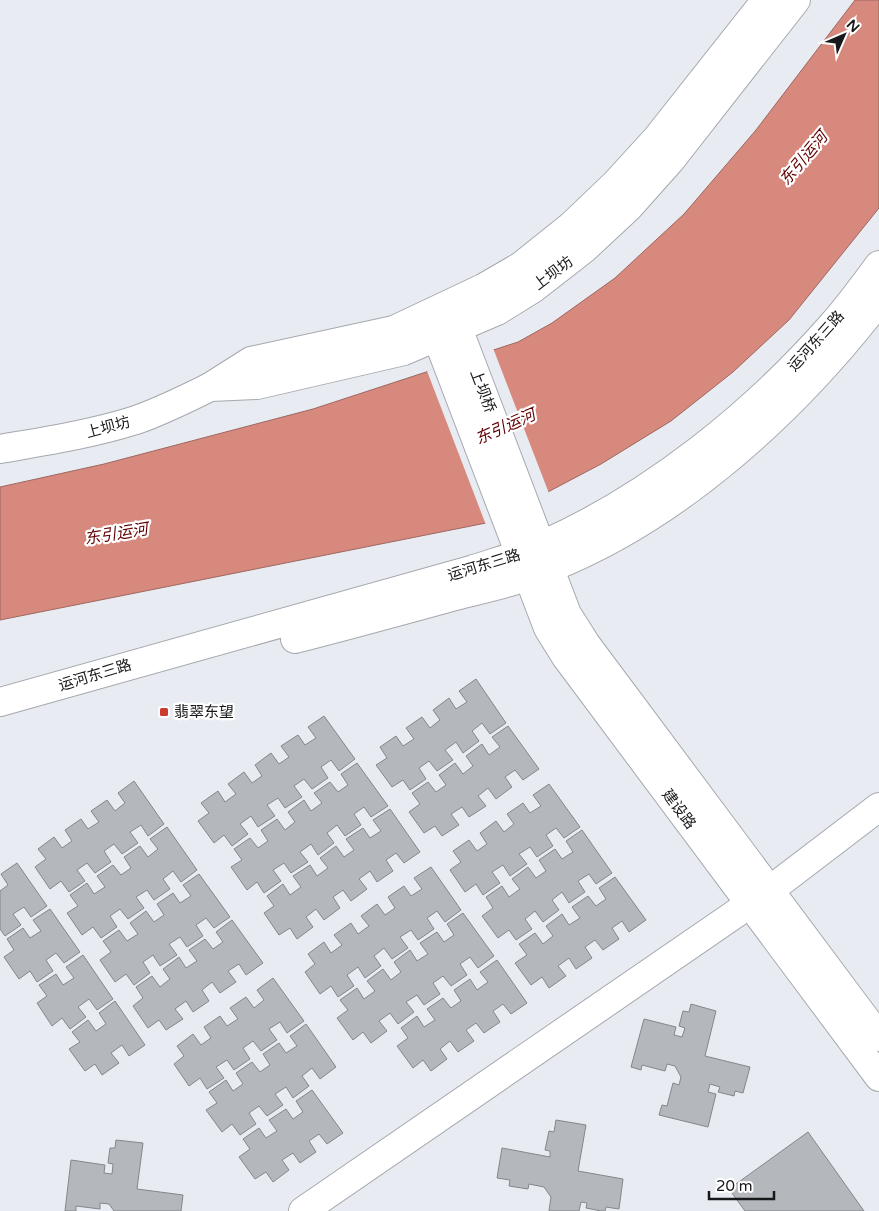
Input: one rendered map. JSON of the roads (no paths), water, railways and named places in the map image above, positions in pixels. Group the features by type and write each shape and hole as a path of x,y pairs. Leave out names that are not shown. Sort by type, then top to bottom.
{"street":[{"name":"上坝坊","path":"447,331 483,288 521,266 571,226 616,184 657,138 766,0"},
{"name":"上坝坊","path":"0,449 71,437 135,420 177,404 210,387 257,385 404,351 497,311 534,288 584,249 629,206 670,161 796,0"},
{"name":"运河东三路","path":"0,721 536,561 585,525 660,479 707,443 793,367 833,324 879,265"},
{"name":"运河东三路","path":"0,702 536,561 595,548 669,502 717,466 803,390 843,348 879,301"},
{"name":"上坝桥","path":"447,331 520,521"},
{"name":"建设路","path":"520,521 536,561 548,628 566,657 760,897 879,1036"},
{"path":"304,1211 760,897 879,807"},
{"name":"建设路","path":"760,897 879,1077"}],"water":[{"name":"东引运河","path":"855,0 879,0 879,208 789,320 733,372 671,421 601,464 491,522 0,620 0,487 104,464 313,409 518,342 552,323 615,278 684,214 756,130"}],"place":[{"name":"翡翠东望","path":"164,712"}]}
